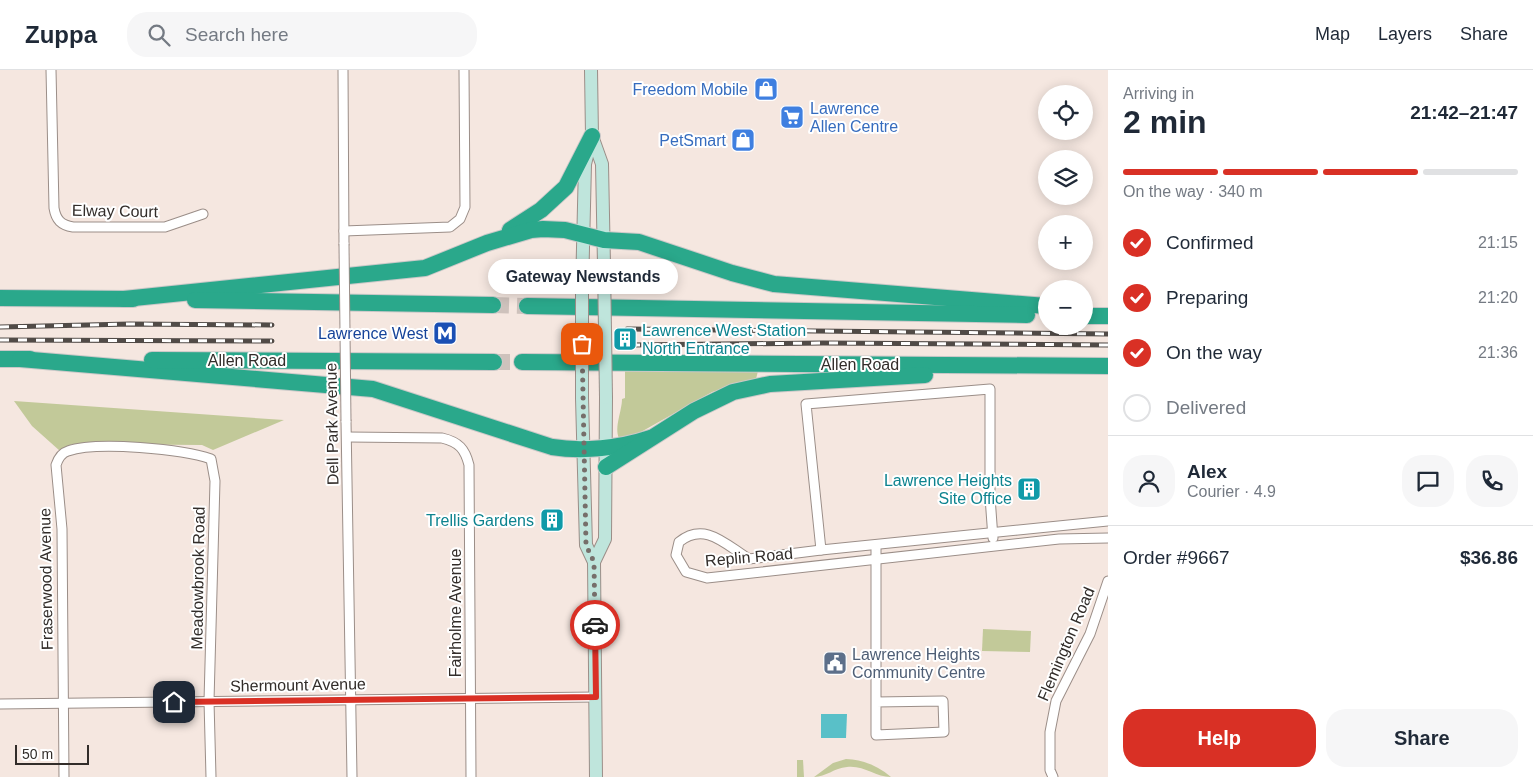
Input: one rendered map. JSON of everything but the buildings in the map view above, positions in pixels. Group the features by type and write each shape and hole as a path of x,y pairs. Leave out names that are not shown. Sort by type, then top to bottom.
{"highway":[{"path":"487,243 529,219 560,194 571,178 592,136"},
{"path":"124,299 426,268 487,243 531,230 555,229 604,240 639,242 732,273 774,284 1038,305"},
{"path":"0,298 493,305"},
{"path":"527,306 1038,316"},
{"path":"1093,316 1108,316"},
{"name":"Allen Road","path":"0,359 494,362"},
{"path":"20,359 373,389 552,446 583,448 633,444 650,438"},
{"name":"Allen Road","path":"522,362 1108,366"},
{"path":"606,467 694,411 733,392 770,384 1075,366"}],"main road":[{"path":"591,70 592,136 585,164 582,235 582,398 586,545 594,562 596,777"},
{"path":"592,136 602,164 606,398 605,539 594,562"}],"street":[{"name":"Elway Court","path":"51,70 54,208 55,216 60,223 73,227 164,227 203,214"},
{"name":"Dell Park Avenue","path":"343,70 352,777"},
{"path":"344,231 450,227 460,219 465,207 464,70"},
{"path":"821,550 806,404 990,389 990,497 994,546"},
{"name":"Fairholme Avenue","path":"348,438 442,438 453,441 466,454 469,465 471,777"},
{"name":"Meadowbrook Road","path":"133,447 182,452 211,459 215,481 209,701 211,777"},
{"name":"Fraserwood Avenue","path":"64,777 62,530 56,465 59,457 67,451 133,447"},
{"name":"Replin Road","path":"1108,520 749,559 711,534 696,532 679,542 676,555 686,572 707,578 1059,539 1108,538"},
{"path":"876,545 876,560 876,702 876,735 944,732 943,701 876,702"},
{"name":"Flemington Road","path":"1053,777 1050,770 1050,732 1056,701 1090,634 1108,581"},
{"name":"Shermount Avenue","path":"0,704 596,697"}],"green space":[{"path":"625,371 758,371 756,379 712,392 632,437 619,438 618,424 622,399 625,398"},
{"path":"14,401 284,420 213,450 202,445 72,444 60,451 32,426"},
{"path":"983,629 1031,631 1030,652 982,651"},
{"path":"846,759 870,764 891,777 853,767 838,769 822,776 814,777 833,763"},
{"path":"797,760 803,760 804,777 797,777"}],"water":[{"path":"821,714 847,714 846,738 821,738"}],"tunnel":[{"path":"493,305 527,306"},
{"path":"494,362 522,362"}],"railway":[{"path":"0,327 130,324 272,325"},
{"path":"627,329 1108,334"},
{"path":"0,340 272,341"},
{"path":"631,345 823,343 1108,345"}],"way so far":[{"path":"582,344 586,545 594,562 595,625"}],"place":[{"name":"Freedom Mobile","path":"766,89"},
{"name":"Lawrence Allen Centre","path":"792,117"},
{"name":"PetSmart","path":"743,140"},
{"name":"Lawrence West","path":"445,333"},
{"name":"Lawrence West Station North Entrance","path":"625,339"},
{"name":"Gateway Newstands","path":"582,344"},
{"name":"Lawrence Heights Site Office","path":"1029,489"},
{"name":"Trellis Gardens","path":"552,520"},
{"name":"Lawrence Heights Community Centre","path":"835,663"}],"route":[{"path":"174,702 596,697 595,625"}]}
